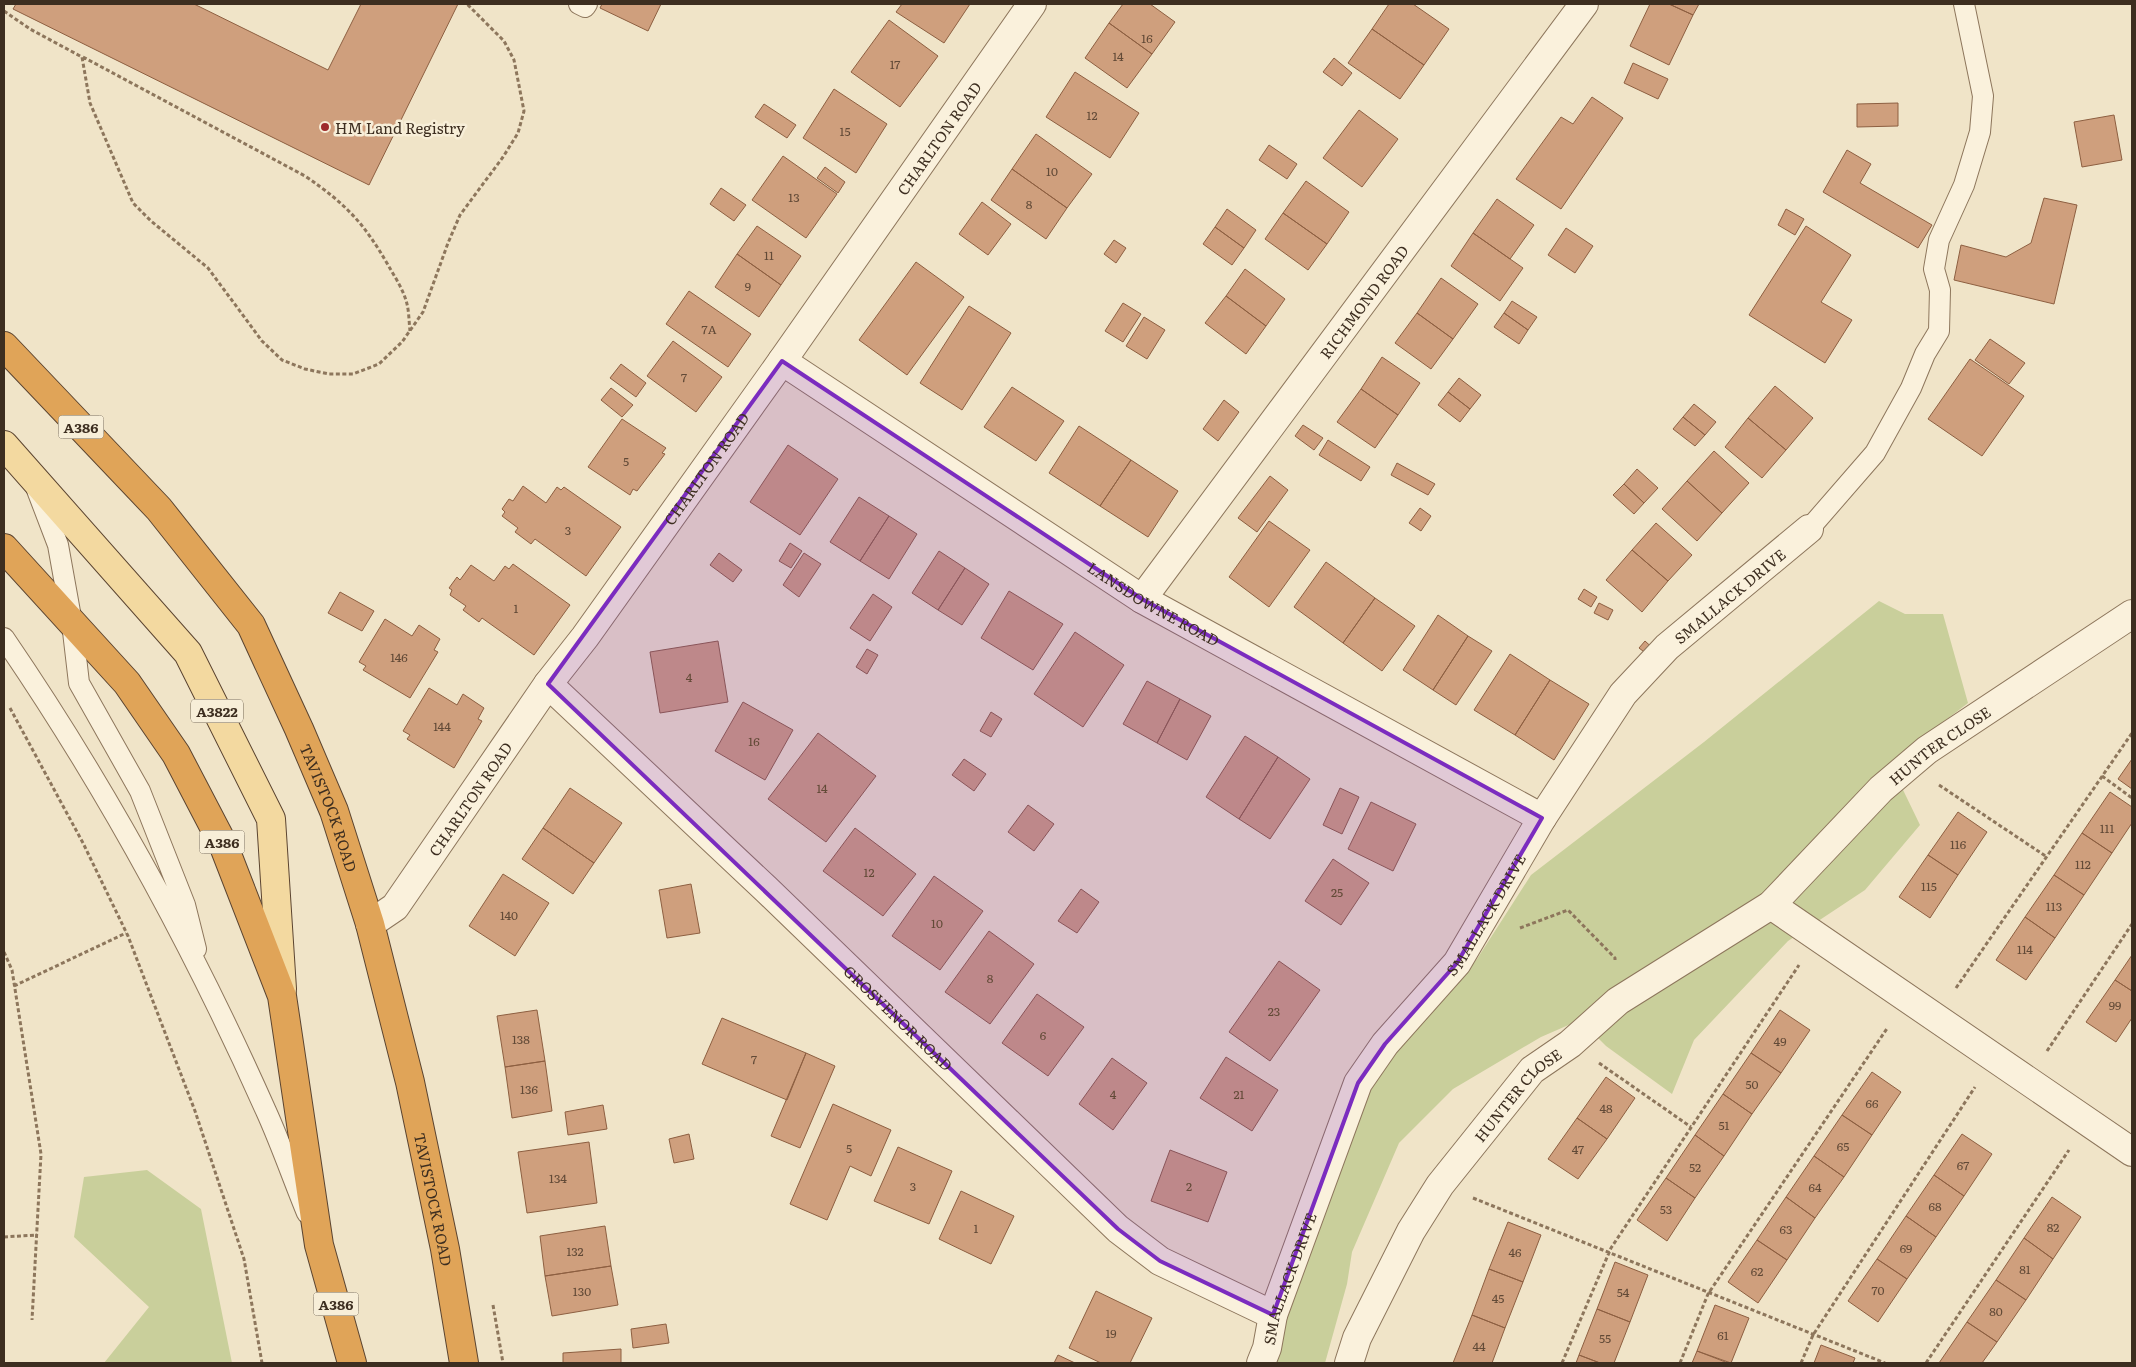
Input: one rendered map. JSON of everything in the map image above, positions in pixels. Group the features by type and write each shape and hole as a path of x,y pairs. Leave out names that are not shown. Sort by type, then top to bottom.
{"highway":[{"name":"TAVISTOCK ROAD","path":"4,346 159,509 250,624 300,729 334,810 370,924 412,1091 445,1249 464,1363"},
{"name":"A386","path":"4,548 126,683 176,754 223,844 282,996 319,1245 352,1363"}],"main road":[{"name":"A3822","path":"4,445 188,653 271,819 282,996"}],"street":[{"name":"CHARLTON ROAD","path":"370,924 395,906 548,684 585,638 1032,4"},
{"name":"RICHMOND ROAD","path":"1142,599 1584,4"},
{"name":"LANSDOWNE ROAD","path":"782,361 1142,599 1542,818"},
{"name":"SMALLACK DRIVE","path":"1260,1363 1267,1348 1273,1314 1358,1083 1385,1044 1457,963 1542,818 1623,694 1667,647 1809,529"},
{"name":"HUNTER CLOSE","path":"1349,1363 1357,1338 1407,1240 1440,1185 1532,1070 1570,1044 1618,1001 1771,905 1881,790 1927,750 2132,614"},
{"name":"GROSVENOR ROAD","path":"548,684 766,889 1118,1229 1160,1261 1273,1314"},
{"path":"1771,905 2132,1152"}],"lane":[{"path":"579,4 585,7 587,4"},
{"path":"1809,529 1875,453 1911,388 1925,354 1939,331 1940,290 1934,269 1939,240 1964,185 1980,132 1983,96 1964,4"},
{"path":"34,479 58,545 72,623 79,682 140,791 185,905 204,980"},
{"path":"4,638 120,822 204,980 267,1112 319,1245"}],"path":[{"path":"82,57 90,103 133,203 151,221 208,268 262,341 282,360 305,369 329,374 353,374 379,364 402,342 410,331 423,312 460,215 518,133 524,111 514,60 504,41 467,4"},
{"path":"4,11 30,29 244,142 305,176 330,193 355,216 376,244 407,303 410,331"},
{"path":"9,707 83,843 126,933 195,1111 244,1259 262,1363"},
{"path":"1936,1018 2132,733"},
{"path":"1909,765 2047,857"},
{"path":"2102,776 2132,798"},
{"path":"1568,910 1615,958 1618,1001"},
{"path":"2028,1080 2132,924"},
{"path":"14,986 126,933"},
{"path":"1562,1363 1609,1253 1818,936"},
{"path":"4,952 12,970 41,1154 32,1320"},
{"path":"1680,1363 1708,1294 1908,998"},
{"path":"1570,1044 1691,1127"},
{"path":"1801,1363 1813,1335 1995,1058"},
{"path":"1926,1363 2088,1121"},
{"path":"1440,1185 1708,1294 1885,1363"},
{"path":"4,1237 37,1235"}],"highlighted area":[{"path":"782,361 1142,599 1542,818 1457,963 1385,1044 1358,1083 1273,1315 1160,1261 1118,1229 548,684"}],"green space":[{"path":"1879,601 1905,614 1943,614 1968,703 1890,763 1920,825 1865,890 1788,941 1694,1040 1672,1094 1606,1046 1580,1020 1541,1037 1453,1089 1399,1143 1352,1252 1347,1284 1325,1363 1269,1363 1352,1118 1403,1042 1477,959 1531,875 1704,742"},
{"path":"147,1170 201,1209 232,1363 104,1363 149,1307 74,1237 84,1177"}],"building":[{"name":"HM Land Registry","path":"16,4 194,4 328,70 361,4 458,4 369,185 13,9"},
{"path":"602,4 661,4 648,31 600,8"},
{"path":"902,4 970,4 944,43 896,12"},
{"path":"1123,4 1150,4 1175,22 1152,54 1109,23"},
{"path":"1389,4 1413,4 1449,29 1424,65 1372,29"},
{"path":"1650,4 1669,4 1693,15 1669,65 1630,46"},
{"path":"1669,4 1699,4 1693,15"},
{"path":"889,20 938,56 900,107 851,72"},
{"path":"1109,23 1152,54 1127,88 1085,58"},
{"path":"1372,29 1424,65 1400,99 1348,63"},
{"path":"1334,58 1352,73 1342,86 1323,72"},
{"path":"1633,63 1668,79 1658,99 1624,83"},
{"path":"1075,72 1139,113 1110,158 1046,117"},
{"path":"834,89 887,124 856,173 803,138"},
{"path":"1592,97 1623,118 1561,209 1516,179 1561,117 1573,124"},
{"path":"1898,103 1898,126 1857,127 1857,104"},
{"path":"764,104 796,125 787,138 755,117"},
{"path":"1359,110 1398,139 1362,187 1323,158"},
{"path":"2114,115 2122,160 2082,167 2074,122"},
{"path":"1036,134 1092,174 1067,208 1012,169"},
{"path":"1269,145 1297,164 1287,179 1259,160"},
{"path":"1847,150 1871,164 1860,183 1932,225 1918,248 1823,192"},
{"path":"783,156 837,194 806,238 752,200"},
{"path":"825,167 845,182 838,193 817,178"},
{"path":"1012,169 1067,208 1046,239 991,200"},
{"path":"1306,181 1349,212 1327,244 1283,213"},
{"path":"721,188 746,205 734,221 710,204"},
{"path":"2044,198 2077,205 2054,304 1954,280 1961,245 2006,257 2031,243"},
{"path":"1497,199 1534,225 1510,259 1473,233"},
{"path":"982,202 1011,224 988,255 959,234"},
{"path":"1227,209 1256,230 1244,248 1215,227"},
{"path":"1786,209 1804,219 1795,235 1778,225"},
{"path":"1283,213 1327,244 1308,270 1265,239"},
{"path":"757,226 801,256 781,285 737,254"},
{"path":"1806,226 1851,255 1821,302 1852,320 1825,363 1749,315"},
{"path":"1215,227 1244,248 1232,265 1203,244"},
{"path":"1566,228 1593,246 1575,273 1548,255"},
{"path":"1473,233 1523,268 1500,301 1451,266"},
{"path":"1114,240 1126,248 1116,263 1104,254"},
{"path":"737,254 781,285 759,317 715,287"},
{"path":"916,262 964,297 907,375 859,340"},
{"path":"1245,269 1285,299 1266,326 1226,296"},
{"path":"1441,278 1478,304 1453,339 1417,313"},
{"path":"689,291 751,334 728,367 666,324"},
{"path":"1226,296 1266,326 1246,354 1205,323"},
{"path":"1512,301 1537,317 1528,330 1504,313"},
{"path":"1123,303 1141,314 1123,342 1105,331"},
{"path":"969,306 1011,333 962,410 920,383"},
{"path":"1417,313 1453,339 1431,369 1395,343"},
{"path":"1504,313 1528,330 1519,344 1494,327"},
{"path":"1144,317 1165,330 1147,359 1126,346"},
{"path":"1990,339 2025,363 2009,384 1975,360"},
{"path":"673,341 722,377 696,412 647,376"},
{"path":"1382,357 1420,383 1398,415 1361,389"},
{"path":"1970,359 2024,396 1982,456 1928,419"},
{"path":"621,364 646,383 636,397 610,378"},
{"path":"1459,378 1481,395 1470,409 1448,392"},
{"path":"1775,386 1813,418 1786,450 1748,418"},
{"path":"1012,387 1064,421 1036,461 984,427"},
{"path":"611,388 633,405 622,417 601,400"},
{"path":"1361,389 1398,415 1375,448 1337,422"},
{"path":"1448,392 1470,409 1460,422 1438,405"},
{"path":"1224,400 1239,412 1218,441 1203,429"},
{"path":"1694,404 1716,422 1705,435 1683,417"},
{"path":"1683,417 1705,435 1695,446 1673,429"},
{"path":"1748,418 1786,450 1762,478 1725,447"},
{"path":"622,419 666,448 662,453 665,454 637,491 633,489 630,495 588,467"},
{"path":"1303,425 1323,438 1314,450 1295,436"},
{"path":"1079,426 1131,460 1100,506 1049,473"},
{"path":"1328,440 1370,467 1361,481 1319,455"},
{"path":"788,445 838,479 800,535 750,502"},
{"path":"1714,451 1749,483 1722,513 1687,481"},
{"path":"1131,460 1178,491 1148,537 1100,506"},
{"path":"1397,463 1435,484 1428,495 1391,475"},
{"path":"1637,469 1658,488 1644,503 1624,484"},
{"path":"1270,476 1288,490 1257,532 1238,518"},
{"path":"1687,481 1722,513 1697,541 1662,509"},
{"path":"1624,484 1644,503 1634,514 1613,495"},
{"path":"523,486 546,503 557,487 561,490 564,487 621,527 586,576 535,539 531,544 515,532 518,528 502,516 505,512 502,509 509,499 513,501"},
{"path":"859,497 889,516 860,561 830,542"},
{"path":"1420,508 1431,516 1421,531 1409,523"},
{"path":"889,516 917,534 889,579 860,561"},
{"path":"1269,521 1310,550 1269,607 1229,577"},
{"path":"1656,523 1692,555 1668,581 1632,550"},
{"path":"790,543 802,551 791,568 779,561"},
{"path":"1632,550 1668,581 1642,612 1606,580"},
{"path":"939,551 965,568 938,610 912,593"},
{"path":"719,553 742,570 733,582 710,565"},
{"path":"804,553 821,564 799,597 783,585"},
{"path":"1326,562 1375,598 1343,643 1294,607"},
{"path":"513,564 570,605 534,655 482,618 479,622 463,610 466,606 450,595 452,590 449,588 457,577 460,580 471,565 494,581 505,566 509,569"},
{"path":"965,568 989,584 962,625 938,610"},
{"path":"1584,589 1597,597 1591,607 1578,599"},
{"path":"1009,591 1063,624 1033,670 981,638"},
{"path":"340,592 374,611 362,631 328,613"},
{"path":"873,594 892,607 870,641 850,628"},
{"path":"1375,598 1415,626 1382,671 1343,643"},
{"path":"1599,603 1613,610 1608,620 1594,613"},
{"path":"1438,615 1468,636 1433,690 1403,670"},
{"path":"385,619 412,636 419,625 440,639 434,650 438,652 410,698 363,670 366,666 359,662"},
{"path":"1075,632 1124,665 1083,727 1034,694"},
{"path":"1468,636 1492,651 1456,705 1433,690"},
{"path":"718,641 728,702 660,713 650,652"},
{"path":"1645,641 1657,652 1652,658 1639,648"},
{"path":"867,649 878,655 867,674 856,667"},
{"path":"1510,654 1550,680 1515,735 1474,710"},
{"path":"1550,680 1589,704 1554,760 1515,735"},
{"path":"1147,681 1180,699 1157,743 1123,724"},
{"path":"429,688 457,705 463,694 484,708 478,719 482,721 454,768 407,739 410,735 403,731"},
{"path":"1180,699 1211,716 1187,760 1157,743"},
{"path":"743,702 793,730 765,780 715,751"},
{"path":"991,712 1002,719 991,737 980,731"},
{"path":"818,733 876,776 826,842 768,799"},
{"path":"1245,736 1278,757 1239,819 1206,797"},
{"path":"1278,757 1310,779 1270,839 1239,819"},
{"path":"964,759 986,774 974,791 952,775"},
{"path":"2132,759 2132,789 2118,779"},
{"path":"570,788 622,823 594,863 543,828"},
{"path":"1340,788 1359,797 1342,834 1323,825"},
{"path":"2110,792 2132,807 2132,823 2112,853 2082,833"},
{"path":"1371,802 1416,824 1393,871 1348,849"},
{"path":"1028,805 1054,824 1034,851 1008,832"},
{"path":"1958,812 1987,832 1958,875 1928,855"},
{"path":"543,828 594,863 573,894 522,859"},
{"path":"855,828 916,874 883,916 823,871"},
{"path":"2082,833 2112,853 2084,895 2054,875"},
{"path":"1928,855 1958,875 1930,918 1899,897"},
{"path":"1333,859 1369,883 1341,925 1305,901"},
{"path":"503,874 549,903 515,956 469,926"},
{"path":"2054,875 2084,895 2055,938 2025,917"},
{"path":"934,876 983,911 940,970 892,936"},
{"path":"691,884 700,933 667,938 659,890"},
{"path":"1081,889 1099,902 1077,933 1058,921"},
{"path":"2025,917 2055,938 2026,980 1996,960"},
{"path":"989,931 1034,964 990,1024 945,992"},
{"path":"2132,955 2132,991 2115,980"},
{"path":"1279,961 1320,990 1270,1061 1229,1032"},
{"path":"2115,980 2132,991 2132,1018 2116,1042 2086,1022"},
{"path":"1037,994 1084,1027 1048,1076 1002,1043"},
{"path":"537,1010 545,1061 505,1067 497,1016"},
{"path":"1780,1010 1810,1030 1781,1073 1751,1053"},
{"path":"722,1018 806,1053 787,1100 702,1064"},
{"path":"806,1053 835,1066 800,1148 771,1136"},
{"path":"1751,1053 1781,1073 1752,1114 1723,1094"},
{"path":"1226,1057 1278,1090 1252,1131 1200,1098"},
{"path":"1112,1058 1147,1083 1113,1130 1079,1104"},
{"path":"545,1061 552,1111 512,1118 505,1067"},
{"path":"1872,1072 1901,1092 1872,1135 1842,1115"},
{"path":"1606,1077 1635,1098 1607,1139 1577,1118"},
{"path":"1723,1094 1752,1114 1724,1156 1695,1135"},
{"path":"833,1104 891,1130 871,1176 850,1166 827,1220 790,1204"},
{"path":"603,1105 607,1129 568,1135 565,1112"},
{"path":"1842,1115 1872,1135 1844,1177 1814,1156"},
{"path":"1577,1118 1607,1139 1578,1179 1548,1159"},
{"path":"689,1134 694,1159 674,1163 669,1139"},
{"path":"1962,1134 1992,1154 1964,1196 1934,1175"},
{"path":"1695,1135 1724,1156 1695,1198 1666,1178"},
{"path":"589,1142 597,1203 527,1213 518,1152"},
{"path":"898,1147 952,1171 929,1224 874,1201"},
{"path":"1170,1150 1227,1172 1208,1222 1151,1201"},
{"path":"1814,1156 1844,1177 1815,1218 1786,1197"},
{"path":"1934,1175 1964,1196 1936,1237 1906,1216"},
{"path":"1666,1178 1695,1198 1667,1241 1637,1220"},
{"path":"961,1191 1014,1216 991,1264 939,1239"},
{"path":"1786,1197 1815,1218 1787,1260 1757,1240"},
{"path":"2052,1197 2081,1217 2053,1259 2024,1238"},
{"path":"1906,1216 1936,1237 1907,1279 1877,1259"},
{"path":"1508,1222 1541,1235 1523,1282 1489,1269"},
{"path":"605,1226 611,1266 545,1276 540,1236"},
{"path":"2024,1238 2053,1259 2026,1300 1996,1280"},
{"path":"1757,1240 1787,1260 1758,1303 1728,1282"},
{"path":"1877,1259 1907,1279 1878,1322 1848,1301"},
{"path":"1615,1262 1648,1275 1630,1322 1597,1309"},
{"path":"611,1266 618,1305 552,1316 545,1276"},
{"path":"1489,1269 1523,1282 1505,1328 1472,1315"},
{"path":"1996,1280 2026,1300 1997,1342 1967,1322"},
{"path":"1096,1291 1152,1318 1130,1363 1101,1363 1069,1348"},
{"path":"1715,1305 1749,1318 1731,1363 1697,1351"},
{"path":"1597,1309 1630,1322 1614,1363 1600,1363 1579,1355"},
{"path":"1472,1315 1505,1328 1492,1363 1453,1363"},
{"path":"1967,1322 1997,1342 1982,1363 1939,1363"},
{"path":"666,1324 669,1343 633,1348 631,1329"},
{"path":"1821,1345 1855,1358 1853,1363 1814,1363"},
{"path":"621,1349 621,1363 563,1363 563,1353"},
{"path":"1697,1351 1728,1363 1692,1363"},
{"path":"1058,1355 1075,1363 1054,1363"},
{"path":"1579,1355 1600,1363 1576,1363"}],"place":[{"name":"HM Land Registry","path":"325,127"}]}
